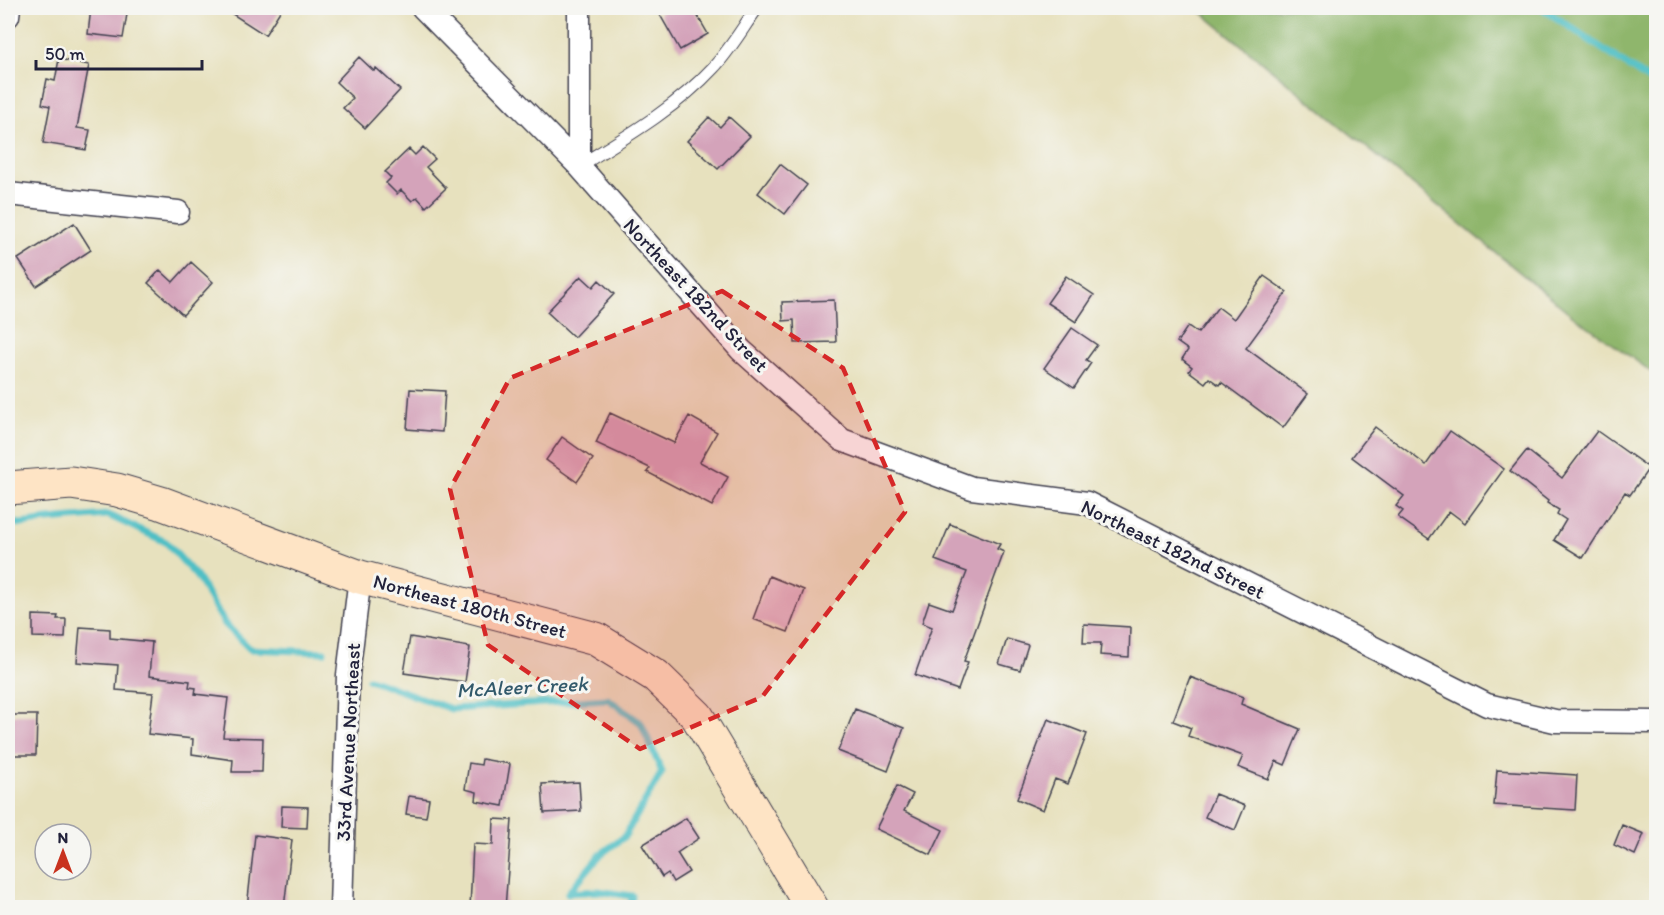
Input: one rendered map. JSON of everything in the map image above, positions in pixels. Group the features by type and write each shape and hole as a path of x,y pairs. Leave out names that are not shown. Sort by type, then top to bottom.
{"street":[{"path":"8,15 9,8"},
{"name":"Northeast 182nd Street","path":"423,8 579,166 741,350 842,440 972,488 1087,502 1487,705 1555,721 1656,722"},
{"path":"579,8 579,166"},
{"path":"8,194 178,212"},
{"name":"Northeast 180th Street","path":"8,488 71,483 117,490 161,503 360,577 596,639 656,676 698,716 812,908"},
{"name":"33rd Avenue Northeast","path":"341,908 349,665 360,577"}],"lane":[{"path":"579,166 625,138 671,105 714,67 757,8"}],"highlighted area":[{"path":"722,291 843,368 905,512 762,697 640,749 488,645 450,489 510,378"}],"green space":[{"path":"1196,8 1656,8 1656,375 1572,315"}],"building":[{"path":"91,8 128,8 123,38 88,34"},
{"path":"223,8 282,8 265,35"},
{"path":"668,8 693,8 708,34 680,50 659,13"},
{"path":"359,57 374,71 376,68 400,90 365,128 343,108 353,98 336,82"},
{"path":"59,59 89,65 77,128 90,130 86,150 43,143 50,106 42,104 47,79 55,81"},
{"path":"709,117 720,127 729,117 750,136 718,169 687,141"},
{"path":"423,147 435,159 426,167 446,188 426,207 417,197 412,201 401,190 397,194 386,183 391,178 385,172 409,149 415,155"},
{"path":"780,164 807,185 785,214 758,193"},
{"path":"74,223 91,250 36,286 18,259"},
{"path":"191,262 213,282 183,315 148,283 160,270 173,282"},
{"path":"581,276 593,287 599,280 614,294 574,337 547,312"},
{"path":"1066,276 1094,295 1076,322 1047,303"},
{"path":"1264,276 1287,292 1246,348 1308,394 1283,428 1221,382 1219,385 1209,378 1205,383 1189,371 1192,367 1182,359 1188,350 1177,342 1188,326 1198,333 1218,307 1234,319"},
{"path":"834,300 836,342 795,343 794,320 783,321 782,302"},
{"path":"1072,328 1097,345 1086,360 1091,363 1074,388 1044,368"},
{"path":"410,389 445,391 442,432 407,429"},
{"path":"610,413 674,443 689,416 717,432 700,462 728,477 712,506 647,472 650,468 596,443"},
{"path":"1375,427 1426,465 1450,431 1504,469 1465,523 1449,511 1429,539 1398,517 1403,511 1396,506 1404,496 1352,457"},
{"path":"1597,431 1649,468 1630,495 1625,492 1583,558 1554,540 1566,520 1557,514 1559,510 1547,503 1548,501 1510,471 1527,450 1562,478"},
{"path":"562,437 593,459 577,482 546,460"},
{"path":"950,524 1000,544 997,549 1004,552 964,661 968,662 958,690 915,675 932,627 922,623 929,602 952,610 967,572 935,560"},
{"path":"769,576 804,590 788,632 753,619"},
{"path":"33,615 58,616 57,619 66,619 65,638 33,637"},
{"path":"1084,624 1130,627 1129,657 1100,655 1101,643 1083,643"},
{"path":"80,627 110,629 110,638 152,642 149,676 190,681 189,687 196,688 195,694 228,698 223,737 263,738 262,772 232,772 233,760 192,754 193,739 148,734 153,693 116,690 118,665 77,662"},
{"path":"410,637 470,647 465,682 404,673"},
{"path":"1007,639 1028,645 1020,670 999,664"},
{"path":"1190,677 1243,697 1241,704 1300,729 1285,765 1276,761 1268,779 1238,767 1243,756 1188,736 1191,728 1173,721"},
{"path":"855,709 904,728 888,771 838,751"},
{"path":"8,715 37,715 36,755 8,755"},
{"path":"1048,719 1087,734 1068,784 1055,779 1043,810 1017,799"},
{"path":"482,759 510,764 503,806 476,801 477,792 465,789 469,763 481,765"},
{"path":"1497,770 1577,775 1575,810 1494,805"},
{"path":"579,782 581,811 544,813 542,784"},
{"path":"897,786 913,794 904,811 943,830 931,855 876,829"},
{"path":"1215,794 1245,806 1235,830 1205,817"},
{"path":"409,796 429,799 426,817 406,814"},
{"path":"282,806 308,807 307,828 281,827"},
{"path":"686,818 699,838 677,853 689,872 673,882 668,873 662,877 642,845"},
{"path":"494,819 512,820 505,908 470,908 473,844 493,845"},
{"path":"1622,825 1644,834 1635,855 1614,845"},
{"path":"255,835 292,840 284,908 247,908"}],"waterway":[{"path":"1542,8 1656,85"},
{"name":"McAleer Creek","path":"8,522 21,524 108,515 166,542 197,577 225,624 250,649 324,652"},
{"name":"McAleer Creek","path":"369,679 451,709 608,699 641,723 662,772 624,837 601,854 568,893 598,891 632,896 631,908"}]}
